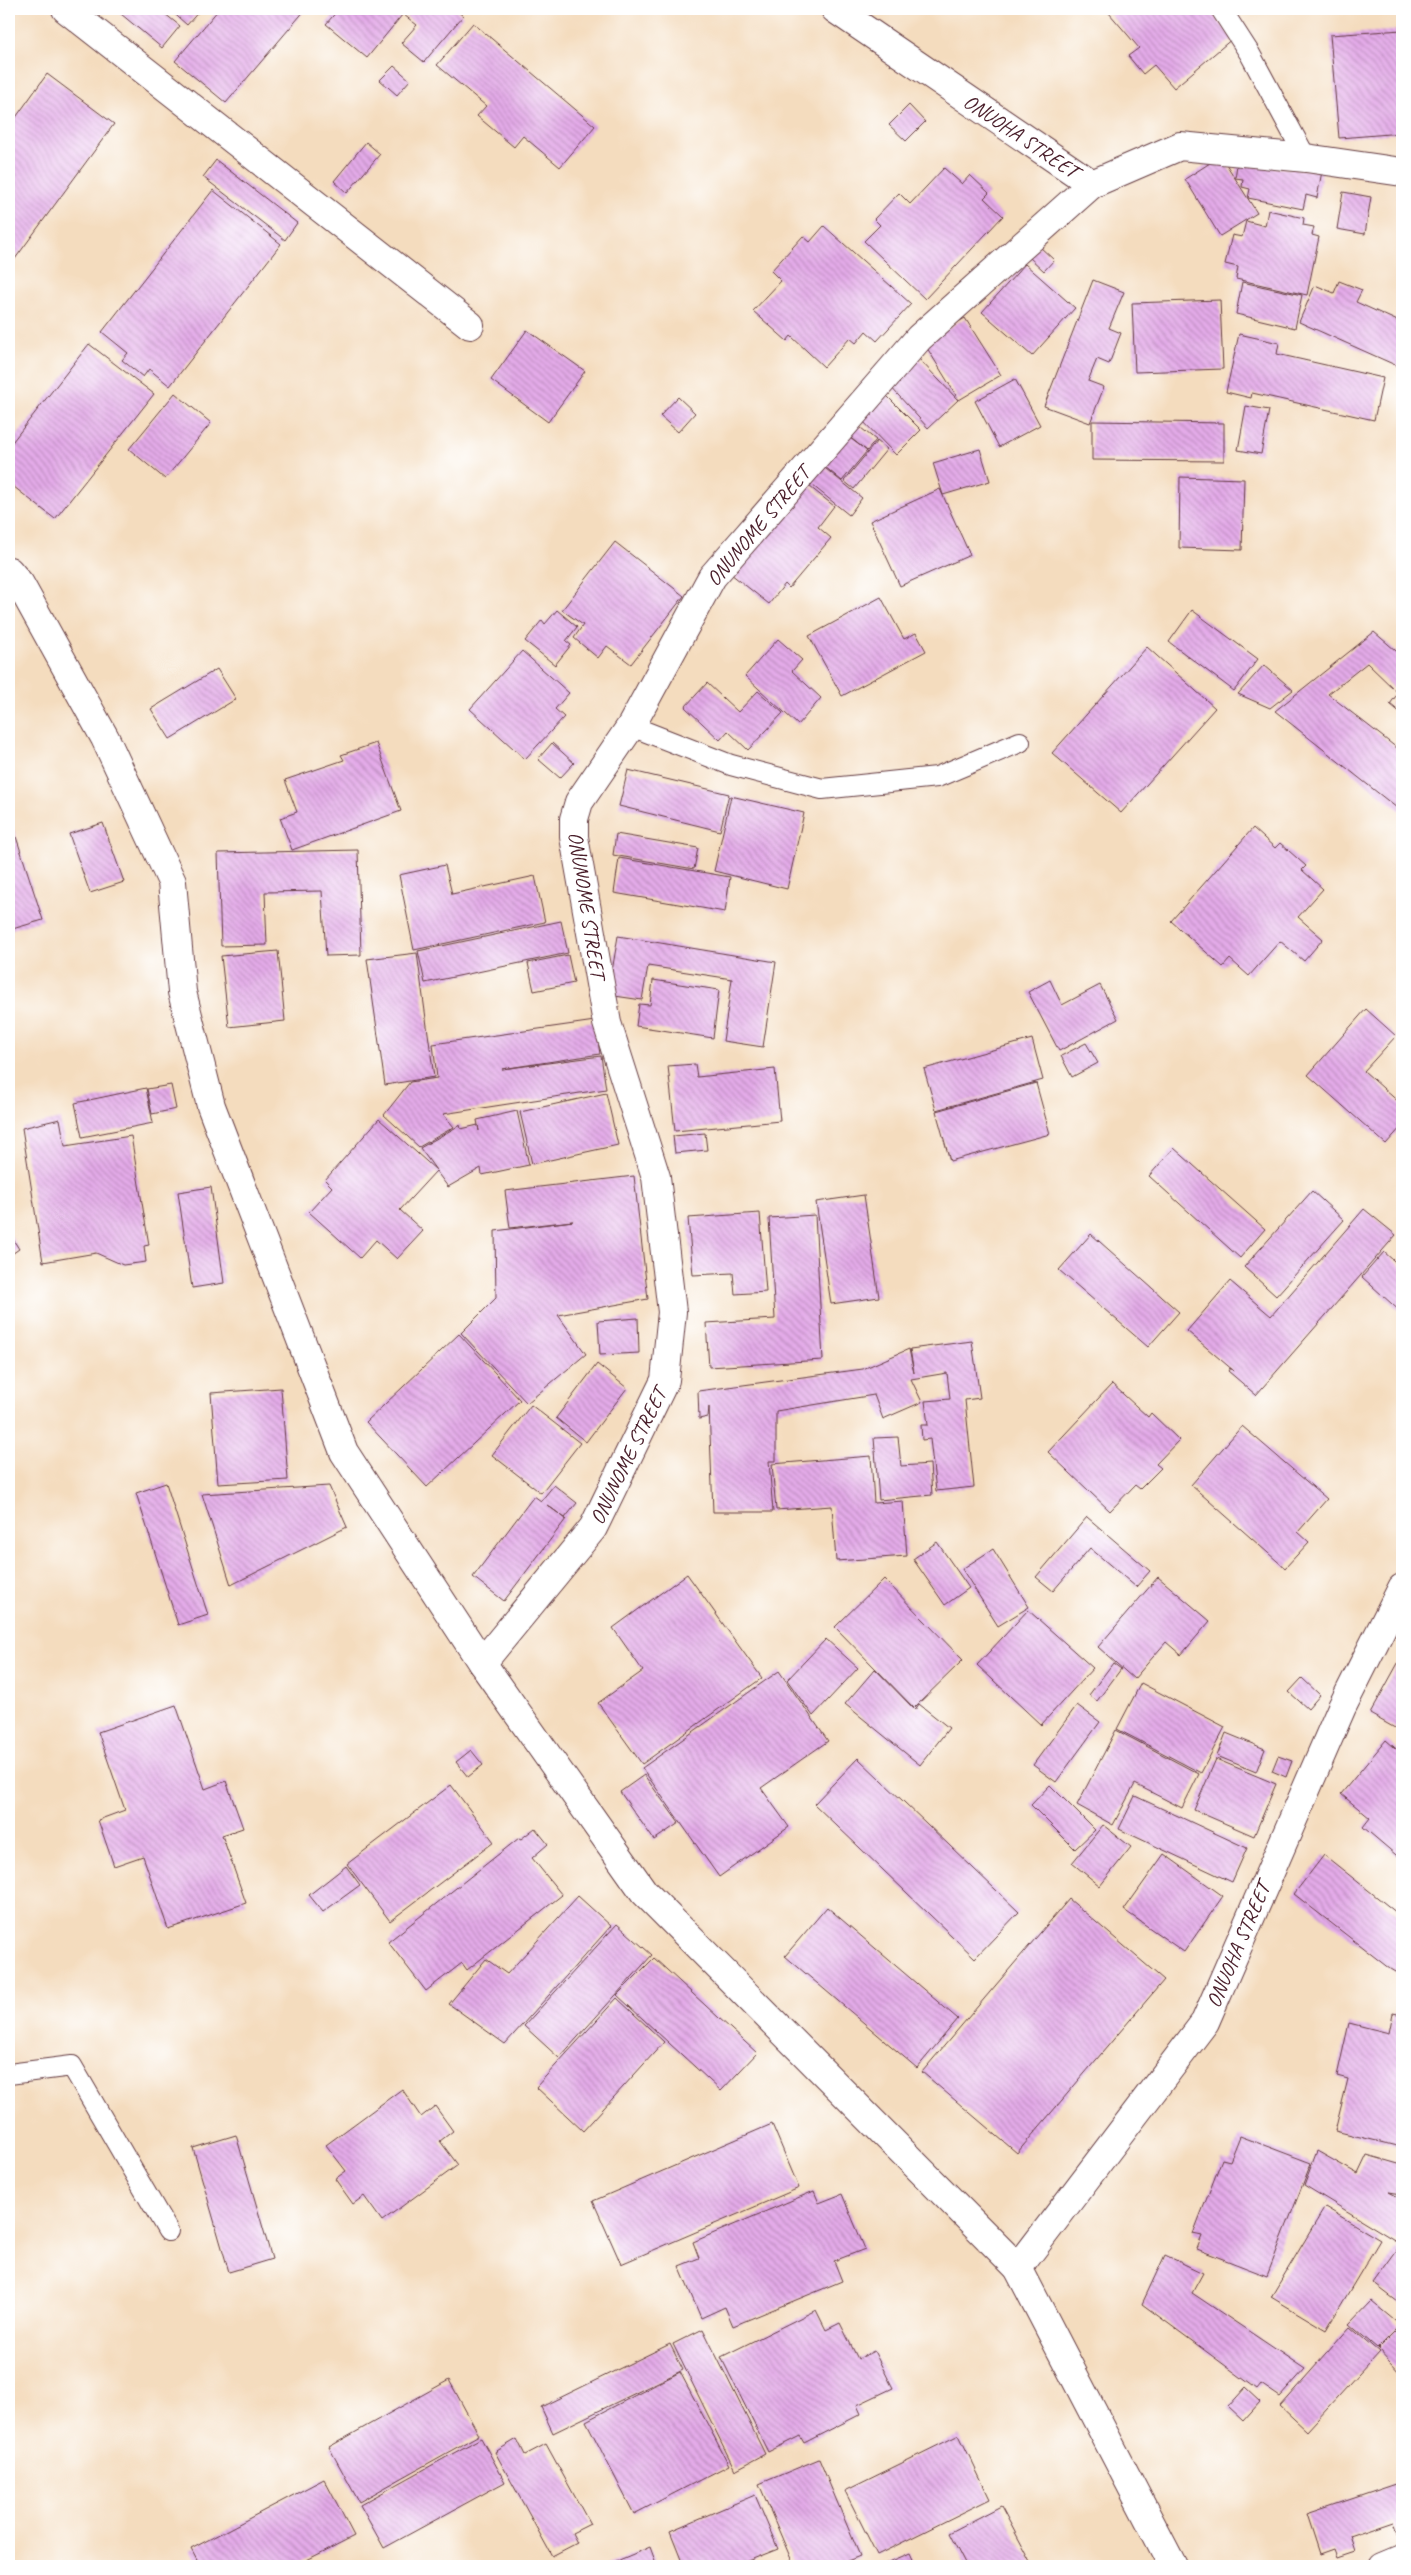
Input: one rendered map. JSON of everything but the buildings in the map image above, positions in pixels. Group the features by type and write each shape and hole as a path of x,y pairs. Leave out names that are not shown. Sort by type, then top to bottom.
{"street":[{"path":"66,9 470,325"},
{"name":"ONUOHA STREET","path":"835,9 1092,184 1180,146 1306,158 1402,172"},
{"name":"ONUNOME STREET","path":"482,1663 594,1528 665,1380 672,1312 656,1177 607,1023 574,837 574,820 579,802 631,726 712,577 919,338 1092,184"},
{"path":"9,571 20,584 105,738 172,882 182,992 211,1106 344,1452 482,1663 644,1892 1018,2268 1173,2566"},
{"name":"ONUOHA STREET","path":"1018,2268 1205,2022 1342,1707 1402,1588"},
{"path":"1383,2566 1402,2558"}],"lane":[{"path":"1221,9 1250,54 1306,158"},
{"path":"631,726 731,765 822,789 937,777 1020,742"},
{"path":"9,2074 72,2066 168,2231"}]}
